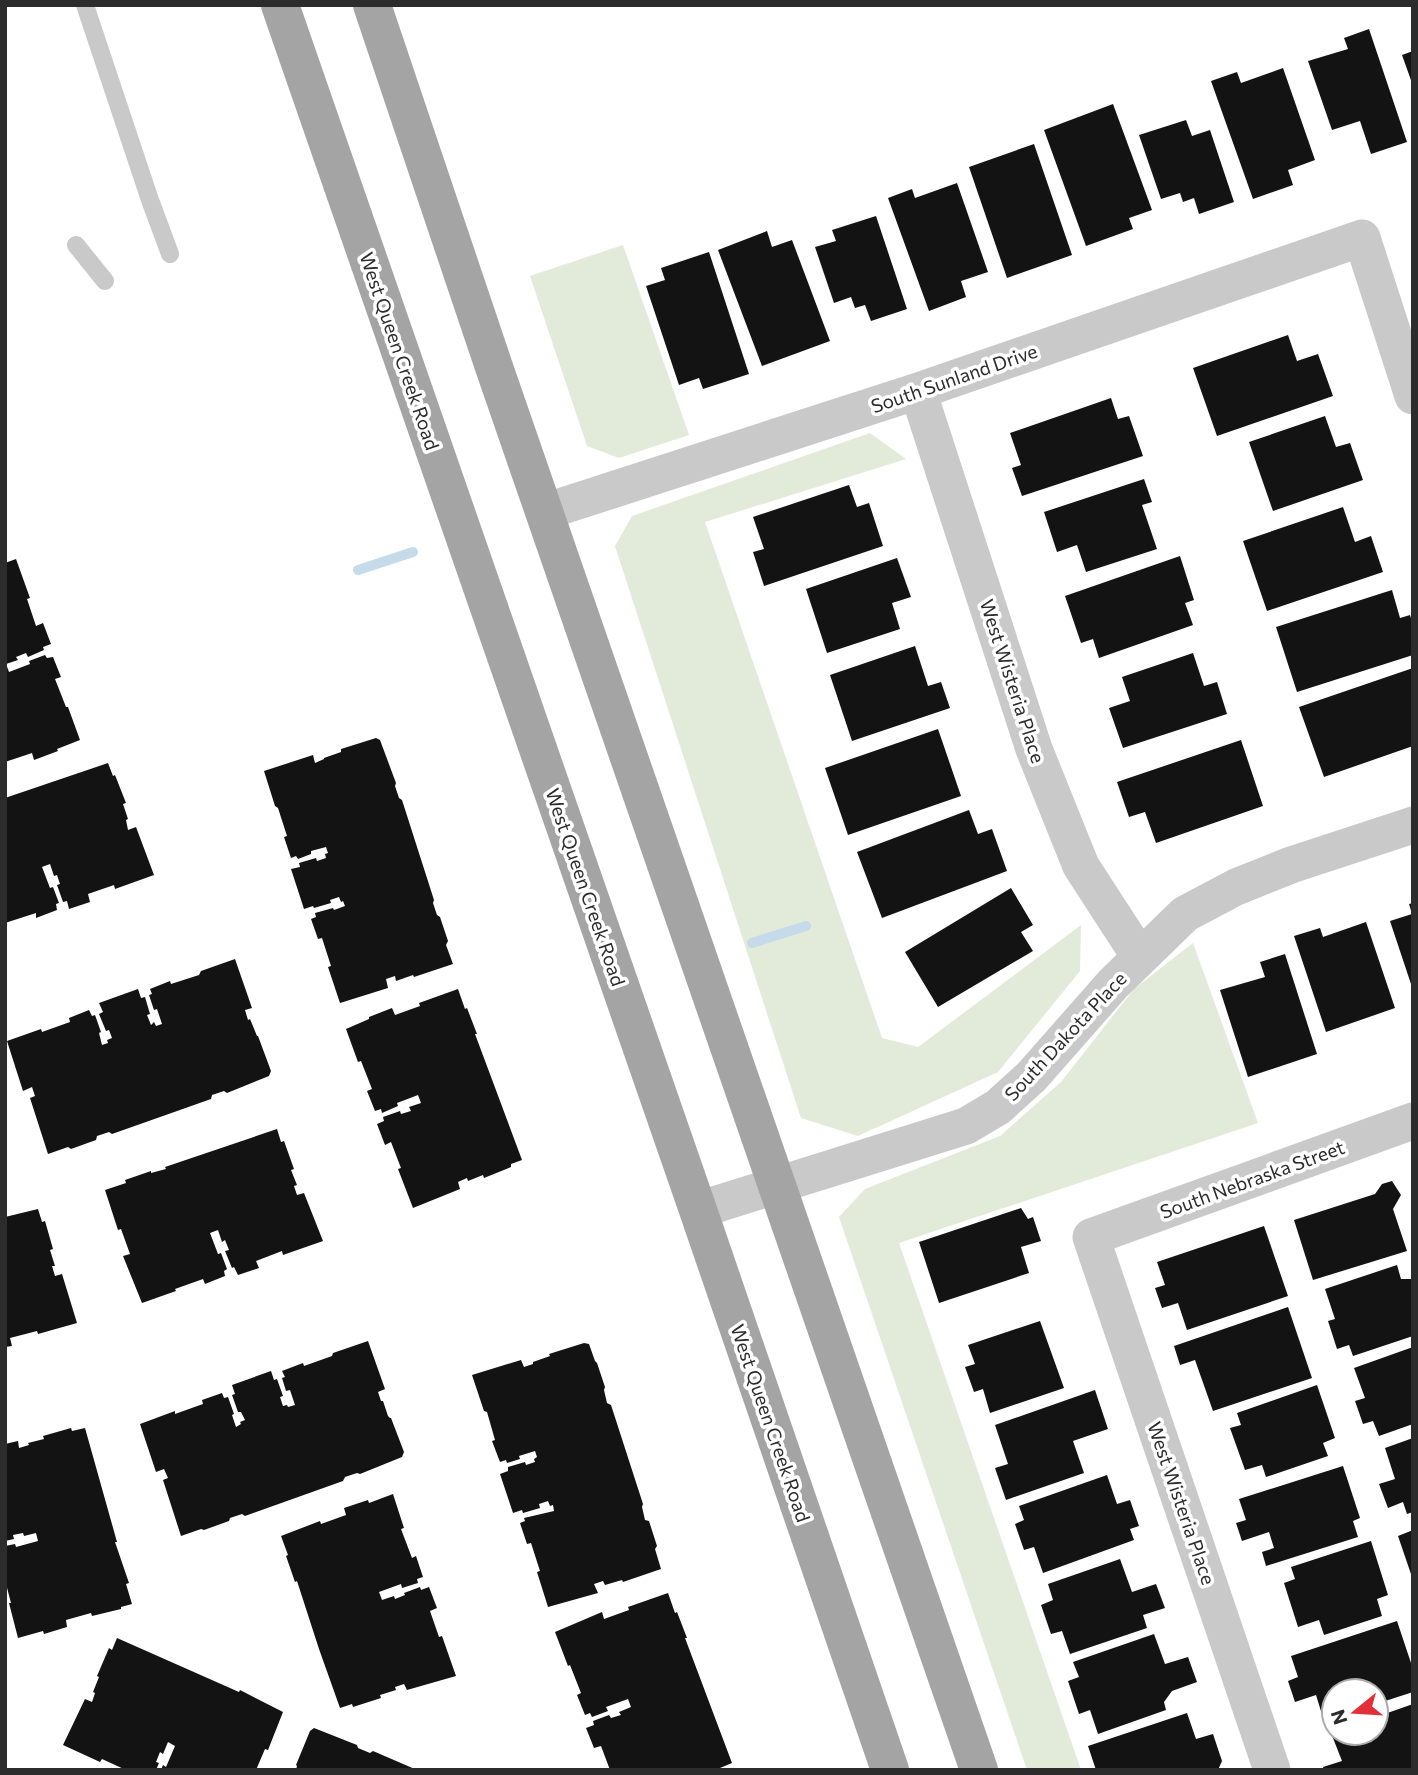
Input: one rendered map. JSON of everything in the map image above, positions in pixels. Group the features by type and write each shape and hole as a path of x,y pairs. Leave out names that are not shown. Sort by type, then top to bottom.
{"main road":[{"name":"West Queen Creek Road","path":"280,5 890,1770"},
{"path":"372,5 544,512 979,1770"}],"street":[{"name":"South Sunland Drive","path":"544,512 918,391 1362,238 1413,396"},
{"name":"West Wisteria Place","path":"918,391 1045,775 1081,866 1140,957"},
{"name":"South Dakota Place","path":"698,1210 966,1126 998,1107 1031,1076 1113,984 1185,914 1236,887 1292,865 1413,825"},
{"name":"South Nebraska Street","path":"1091,1237 1413,1121"},
{"name":"West Wisteria Place","path":"1091,1237 1272,1770"}],"lane":[{"path":"85,5 170,254"},
{"path":"76,245 104,281"}],"green space":[{"path":"623,245 689,435 619,458 587,446 530,276"},
{"path":"870,433 906,459 705,522 882,1038 918,1047 1081,925 1080,971 998,1072 858,1136 801,1118 615,546 632,516"},
{"path":"1193,943 1258,1123 899,1243 1081,1770 1027,1770 839,1217 865,1189 1000,1136 1061,1082 1134,989"}],"building":[{"path":"1369,29 1407,142 1371,154 1360,121 1332,130 1308,61 1348,49 1344,38"},
{"path":"1413,51 1413,82 1412,83 1402,55"},
{"path":"1283,68 1315,160 1288,170 1293,185 1253,199 1211,81 1237,72 1241,83"},
{"path":"1113,104 1152,210 1129,218 1133,229 1086,246 1044,130"},
{"path":"1186,120 1192,136 1210,130 1234,202 1199,214 1194,198 1183,202 1180,193 1161,199 1139,135"},
{"path":"1034,144 1072,255 1007,278 969,167"},
{"path":"957,183 988,272 961,281 966,297 929,311 888,198 912,189 915,198"},
{"path":"876,216 907,309 871,321 865,305 855,308 851,297 834,303 815,247 836,241 832,230"},
{"path":"767,231 772,247 792,240 830,341 762,366 718,250"},
{"path":"709,252 749,374 703,389 699,378 679,385 646,286 665,280 661,268"},
{"path":"1288,335 1297,361 1318,354 1333,396 1217,436 1193,368"},
{"path":"1111,398 1118,419 1129,416 1143,456 1022,496 1012,468 1021,465 1010,433"},
{"path":"1325,416 1336,447 1350,443 1363,480 1273,511 1249,442"},
{"path":"1144,479 1152,502 1142,505 1157,549 1086,572 1077,545 1057,552 1044,512"},
{"path":"849,485 857,507 869,503 883,546 764,586 753,552 764,549 753,517"},
{"path":"1343,507 1355,542 1371,536 1383,572 1267,611 1243,541"},
{"path":"1180,556 1194,600 1185,603 1193,625 1099,658 1093,639 1081,643 1065,596"},
{"path":"897,558 911,597 892,603 900,629 827,653 806,589"},
{"path":"16,559 30,598 27,599 36,626 43,623 51,644 43,647 44,650 28,657 26,653 16,657 18,660 6,664 9,672 45,655 47,658 53,657 61,677 55,679 80,740 34,760 32,753 5,762 5,563"},
{"path":"1392,590 1400,618 1410,615 1413,625 1413,655 1297,692 1276,627"},
{"path":"915,646 928,686 941,682 950,708 852,741 830,675"},
{"path":"1193,653 1204,686 1217,682 1227,714 1123,748 1109,708 1130,701 1122,677"},
{"path":"1413,668 1413,746 1324,777 1299,707"},
{"path":"938,729 961,796 848,835 825,768"},
{"path":"376,738 380,740 399,798 402,800 453,964 414,977 413,975 396,981 395,976 386,979 388,988 340,1003 322,938 318,939 311,919 316,917 315,913 345,906 339,897 330,900 331,903 304,909 291,869 300,867 299,863 326,858 325,854 328,853 326,847 311,851 311,854 298,859 296,856 291,858 284,837 287,836 264,771 313,755 315,763 341,752 341,749"},
{"path":"1241,740 1263,806 1156,843 1145,812 1129,817 1117,782"},
{"path":"108,763 126,803 123,804 128,830 136,827 154,875 115,889 114,885 88,894 90,902 69,909 67,901 63,902 57,885 60,884 57,875 54,876 50,864 42,867 59,903 56,904 57,910 36,918 36,913 5,923 5,798"},
{"path":"969,810 978,834 992,829 1007,871 882,918 857,852"},
{"path":"1011,888 1033,925 1021,932 1033,951 938,1007 905,952"},
{"path":"1413,903 1412,987 1390,921 1412,914 1409,904"},
{"path":"1366,922 1395,1008 1326,1032 1294,936 1320,928 1323,937"},
{"path":"1285,954 1317,1054 1248,1077 1220,990 1265,977 1260,962"},
{"path":"235,959 252,1008 245,1010 271,1071 269,1076 112,1134 109,1132 97,1136 96,1140 71,1149 68,1147 48,1154 30,1098 35,1096 32,1087 23,1091 7,1041 70,1022 69,1018 89,1010 92,1016 95,1015 102,1045 108,1043 107,1040 112,1038 99,1014 103,1012 99,1003 138,989 141,998 145,997 151,1025 154,1022 156,1026 162,1024 157,1009 154,1010 149,995 152,994 150,989 170,981 171,984 199,975 201,971"},
{"path":"458,989 522,1160 484,1178 483,1175 468,1181 467,1178 458,1182 460,1189 413,1208 391,1142 385,1145 377,1124 384,1121 383,1117 400,1111 401,1114 411,1111 409,1107 421,1103 418,1095 397,1103 398,1106 382,1113 381,1109 375,1111 367,1091 372,1089 361,1061 358,1062 346,1029 392,1008 395,1015"},
{"path":"277,1129 294,1169 291,1170 297,1185 294,1186 297,1195 304,1193 323,1241 283,1255 282,1251 256,1261 259,1268 238,1275 234,1267 232,1268 225,1251 229,1250 225,1240 222,1242 218,1230 210,1233 227,1269 224,1271 225,1276 205,1284 203,1279 142,1303 123,1256 130,1254 121,1229 118,1230 105,1190 126,1183 125,1180 166,1169 165,1167"},
{"path":"1392,1181 1401,1195 1393,1209 1407,1251 1313,1280 1294,1220 1375,1194 1382,1184"},
{"path":"1021,1208 1028,1219 1033,1217 1041,1241 1021,1247 1029,1273 939,1303 919,1242"},
{"path":"38,1209 42,1222 45,1221 53,1249 50,1250 55,1276 62,1274 77,1323 38,1334 37,1331 10,1338 12,1346 5,1347 5,1217"},
{"path":"1264,1226 1288,1296 1187,1330 1178,1303 1162,1308 1155,1288 1165,1285 1157,1262"},
{"path":"1397,1265 1401,1279 1413,1279 1413,1336 1353,1356 1349,1345 1337,1349 1328,1321 1335,1319 1325,1289"},
{"path":"1288,1307 1312,1378 1213,1411 1195,1360 1180,1365 1174,1346"},
{"path":"1040,1321 1064,1388 990,1413 983,1389 974,1392 965,1367 975,1364 968,1345"},
{"path":"368,1341 385,1389 378,1392 404,1452 402,1457 360,1474 345,1477 343,1481 181,1536 163,1480 168,1478 164,1469 156,1472 140,1424 203,1404 202,1400 222,1393 224,1398 228,1397 236,1427 245,1420 241,1412 238,1412 232,1395 235,1394 232,1385 271,1371 283,1396 280,1397 283,1406 295,1405 290,1390 286,1391 282,1371 303,1363 304,1366"},
{"path":"584,1343 589,1344 597,1363 607,1403 611,1405 643,1504 645,1520 649,1521 657,1546 655,1549 661,1569 623,1582 622,1580 605,1585 603,1581 594,1584 598,1593 548,1607 531,1543 527,1544 520,1523 525,1521 524,1518 554,1511 553,1505 550,1506 548,1501 539,1504 540,1508 513,1513 500,1474 508,1471 508,1467 535,1462 537,1457 535,1451 519,1456 520,1459 500,1462 492,1441 495,1440 487,1412 484,1411 472,1375 521,1360 524,1367 550,1356 549,1354"},
{"path":"1413,1347 1413,1424 1379,1436 1373,1421 1363,1424 1355,1401 1365,1398 1354,1368"},
{"path":"1317,1385 1335,1438 1323,1443 1328,1456 1266,1477 1262,1465 1245,1470 1230,1428 1241,1425 1237,1413"},
{"path":"1095,1390 1108,1429 1073,1441 1084,1473 1006,1500 995,1468 1008,1464 995,1425"},
{"path":"71,1428 72,1431 85,1428 115,1542 129,1583 126,1584 132,1604 121,1609 66,1620 67,1627 44,1634 43,1631 18,1638 5,1580 5,1546 15,1544 16,1547 38,1541 36,1533 24,1536 23,1533 13,1535 14,1539 5,1541 5,1444 18,1441 19,1448 44,1439 43,1436"},
{"path":"1413,1438 1413,1512 1407,1514 1403,1502 1388,1508 1379,1484 1395,1479 1385,1448"},
{"path":"1343,1466 1360,1518 1353,1521 1358,1537 1266,1566 1262,1552 1274,1548 1269,1532 1242,1541 1236,1523 1246,1520 1239,1499"},
{"path":"1107,1475 1117,1504 1130,1500 1139,1526 1130,1529 1134,1540 1043,1573 1034,1547 1024,1550 1015,1524 1024,1520 1019,1506"},
{"path":"393,1494 404,1528 401,1529 412,1558 416,1556 423,1577 417,1579 418,1583 402,1588 401,1584 379,1592 382,1600 394,1596 395,1599 420,1587 421,1590 429,1587 437,1608 430,1611 456,1676 407,1690 404,1684 395,1687 396,1690 380,1695 381,1698 353,1707 352,1704 340,1708 281,1536 320,1521 321,1524 346,1515 344,1508"},
{"path":"1413,1530 1413,1577 1412,1577 1398,1536"},
{"path":"1371,1541 1388,1595 1377,1599 1382,1616 1324,1635 1319,1620 1298,1627 1284,1583 1295,1579 1291,1567"},
{"path":"1120,1559 1132,1592 1156,1584 1165,1608 1143,1615 1147,1628 1070,1654 1062,1631 1051,1634 1041,1605 1053,1600 1048,1584"},
{"path":"668,1593 732,1763 720,1768 721,1770 610,1770 601,1746 594,1748 586,1728 594,1725 593,1721 609,1715 611,1718 621,1715 619,1712 631,1707 628,1699 606,1707 608,1711 592,1717 590,1713 585,1715 577,1695 581,1693 555,1632 602,1612 604,1619"},
{"path":"1397,1621 1413,1669 1413,1692 1390,1699 1390,1677 1320,1677 1320,1708 1316,1695 1295,1702 1288,1681 1298,1677 1291,1656"},
{"path":"1154,1634 1165,1664 1188,1657 1197,1682 1172,1691 1164,1702 1166,1710 1098,1734 1090,1710 1079,1714 1068,1681 1079,1677 1073,1662"},
{"path":"117,1638 239,1692 240,1690 283,1712 268,1750 265,1749 256,1770 161,1770 163,1765 166,1767 175,1746 168,1742 163,1754 160,1752 156,1770 126,1770 102,1759 100,1762 63,1745 85,1699 92,1702 99,1677 97,1676 109,1648 112,1650"},
{"path":"1413,1704 1413,1770 1324,1770 1323,1767 1342,1761 1336,1747 1390,1747 1390,1712"},
{"path":"1187,1713 1196,1739 1213,1734 1222,1761 1218,1770 1096,1770 1088,1746"},
{"path":"314,1728 417,1770 296,1770 310,1731"}],"waterway":[{"path":"358,570 413,552"},
{"path":"752,943 806,926"}]}
